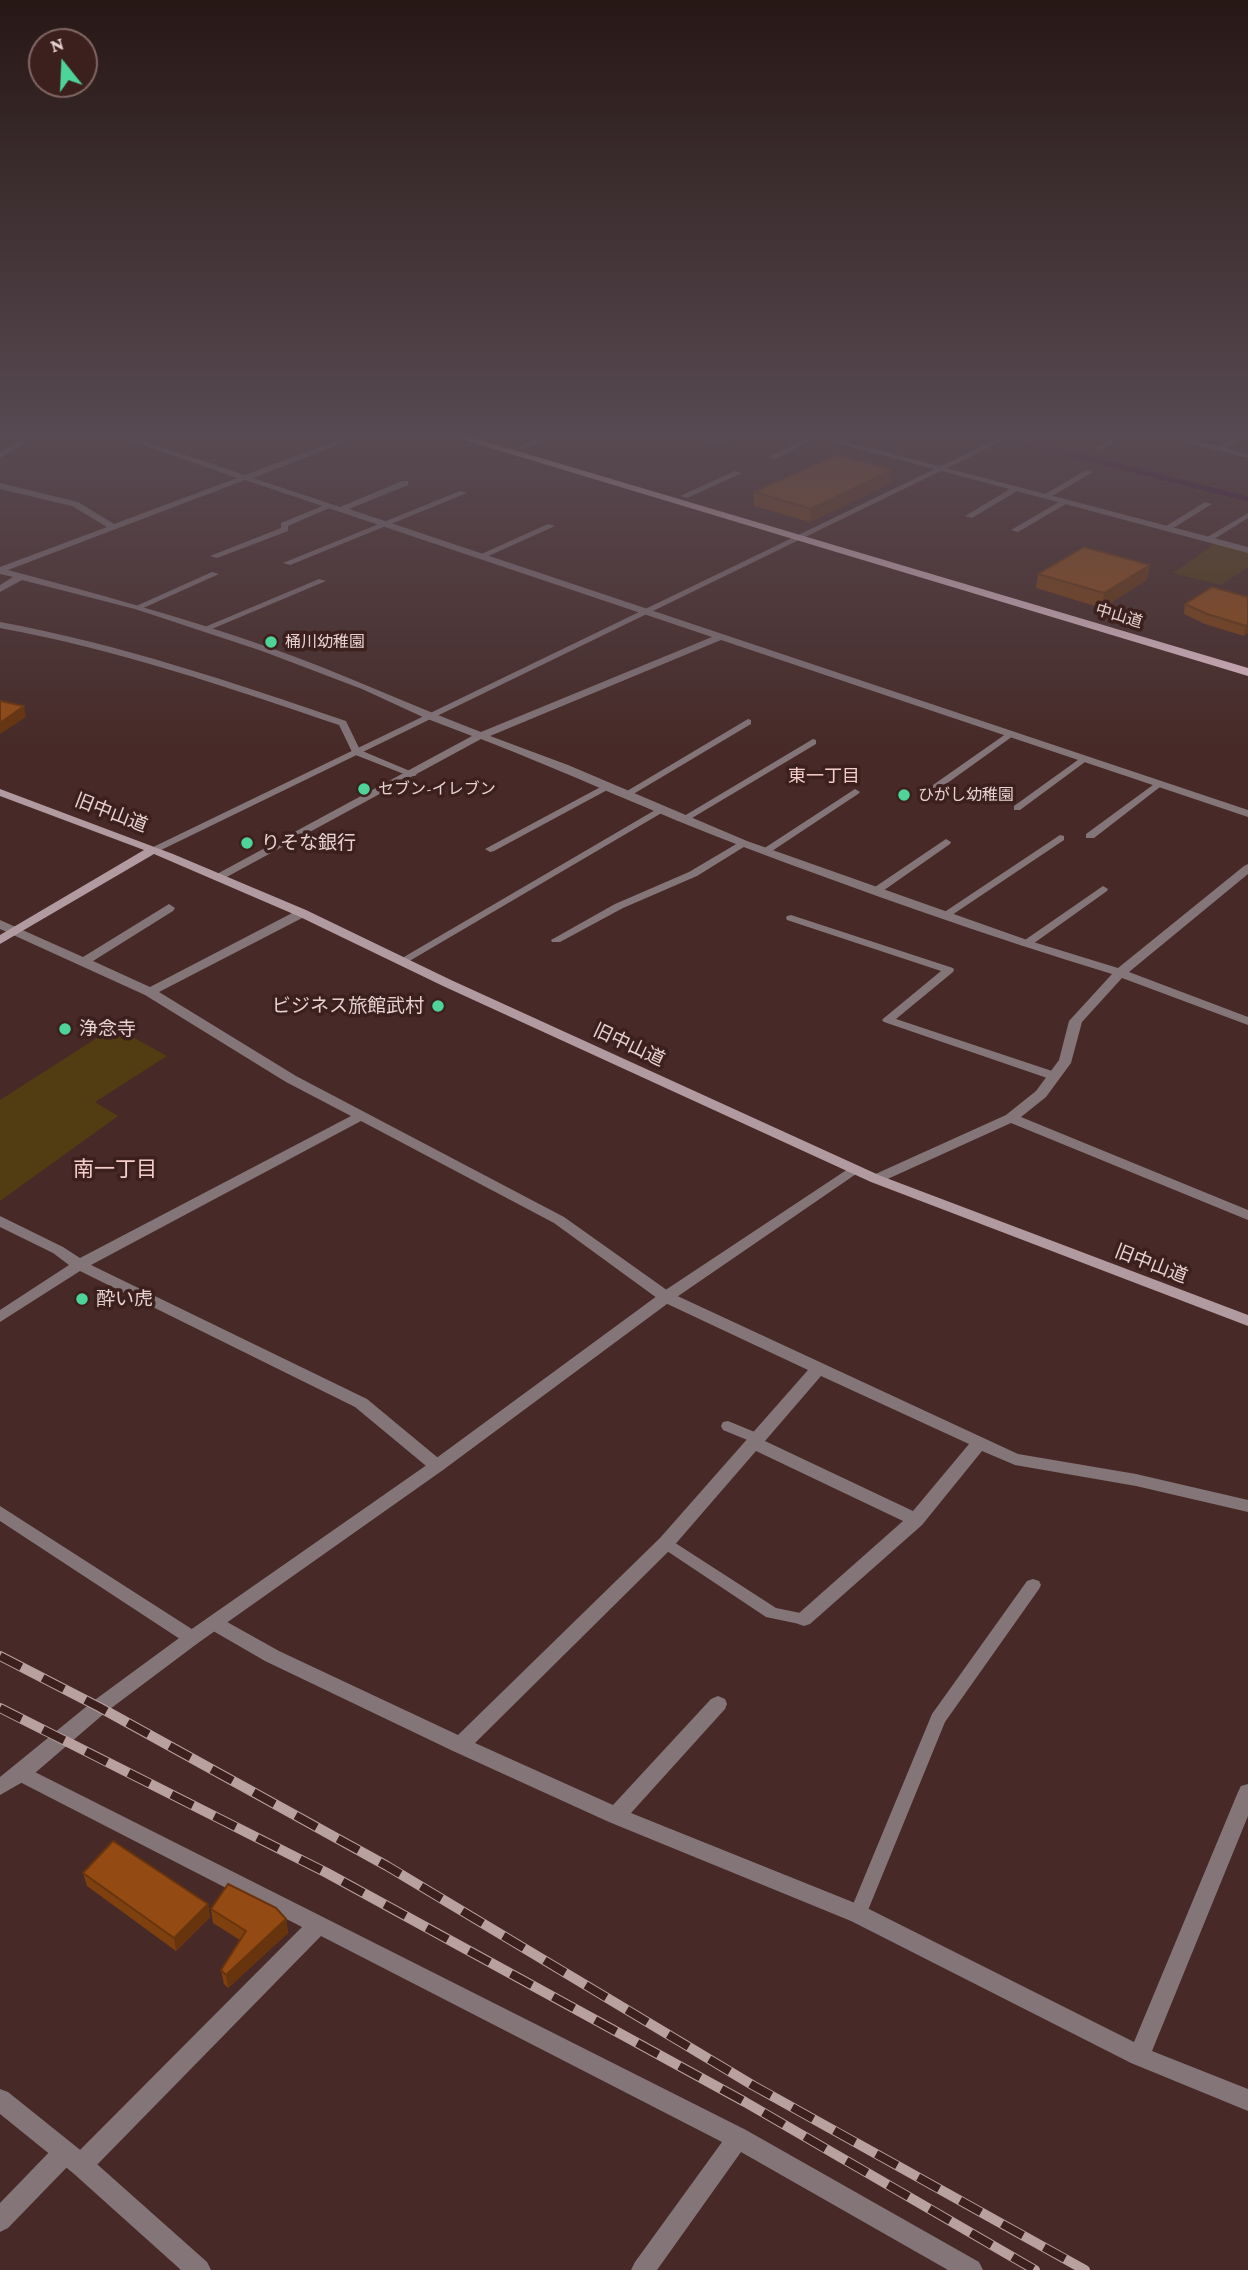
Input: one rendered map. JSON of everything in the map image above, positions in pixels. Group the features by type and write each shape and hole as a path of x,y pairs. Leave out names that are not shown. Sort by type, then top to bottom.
{"highway":[{"name":"中山道","path":"827,542 1248,672"},
{"name":"中山道","path":"829,542 1248,663"}],"main road":[{"name":"旧中山道","path":"0,792 153,850 302,913 876,1179 1248,1321"},
{"path":"0,940 153,850"}],"street":[{"path":"0,571 75,542"},
{"path":"438,542 1248,814"},
{"path":"153,850 791,542"},
{"path":"1219,542 1248,550"},
{"path":"0,571 138,607 366,687 429,716 608,786 743,844 1026,944 1120,973 1248,1021"},
{"path":"0,589 22,576"},
{"path":"219,877 481,736 721,637"},
{"path":"876,1179 1011,1118 1041,1094 1066,1060 1076,1021 1120,973 1248,868"},
{"path":"85,961 169,908"},
{"path":"150,992 302,913"},
{"path":"0,924 150,992 291,1080 559,1220 666,1297 1015,1459 1136,1480 1248,1506"},
{"path":"0,1317 79,1265 359,1117"},
{"path":"1011,1118 1247,1214"},
{"path":"0,1787 21,1773 99,1707 192,1638 437,1466 666,1297 854,1169"},
{"path":"0,1221 58,1250 79,1265 361,1403 437,1466"},
{"path":"460,1745 666,1543 819,1368"},
{"path":"756,1441 916,1520"},
{"path":"804,1619 916,1520 980,1442"},
{"path":"0,1512 192,1638"},
{"path":"214,1623 272,1656 460,1745 616,1816 858,1914 1139,2056 1248,2100"},
{"path":"616,1816 718,1704"},
{"path":"21,1773 738,2138 971,2270"},
{"path":"1139,2056 1248,1792"},
{"path":"0,2220 73,2159 318,1925"},
{"path":"0,2100 73,2159 199,2270"},
{"path":"643,2270 738,2138"}],"lane":[{"path":"214,556 251,542"},
{"path":"286,563 338,542"},
{"path":"481,556 514,542"},
{"path":"138,607 215,574"},
{"path":"204,629 322,581"},
{"path":"0,625 50,633 121,651 201,674 343,723 356,752 412,774"},
{"path":"627,794 748,722"},
{"path":"936,787 1010,734"},
{"path":"684,818 813,742"},
{"path":"1017,808 1082,760"},
{"path":"1090,836 1157,785"},
{"path":"490,849 608,786"},
{"path":"765,851 855,792"},
{"path":"402,961 662,809"},
{"path":"945,915 1060,838"},
{"path":"876,891 946,842"},
{"path":"556,940 619,906 692,874 743,844"},
{"path":"1026,944 1103,889"},
{"path":"791,918 949,970 888,1020 1054,1076"},
{"path":"728,1426 756,1441"},
{"path":"666,1543 772,1613 804,1619"},
{"path":"858,1914 939,1719 1033,1585"}],"shaded area":[{"path":"1216,543 1248,551 1248,567 1221,585 1173,573"},
{"path":"114,1027 167,1056 95,1102 118,1116 0,1201 0,1100"}],"building":[{"path":"1084,547 1150,565 1104,593 1038,574"},
{"path":"1212,587 1248,597 1246,626 1185,604"},
{"path":"0,701 24,706 0,723"},
{"path":"113,1841 208,1904 174,1938 83,1873"},
{"path":"228,1884 276,1908 286,1919 226,1975 221,1970 246,1931 211,1909"}],"railway":[{"path":"0,1656 99,1707 387,1866 754,2086 1085,2270"},
{"path":"0,1708 327,1873 745,2102 1035,2270"}],"place":[{"name":"桶川幼稚園","path":"271,642"},
{"name":"セブン-イレブン","path":"364,789"},
{"name":"ひがし幼稚園","path":"904,795"},
{"name":"りそな銀行","path":"247,843"},
{"name":"ビジネス旅館武村","path":"438,1006"},
{"name":"浄念寺","path":"65,1029"},
{"name":"酔い虎","path":"82,1299"}],"district":[{"name":"東一丁目","path":"824,776"},
{"name":"南一丁目","path":"115,1170"}]}
